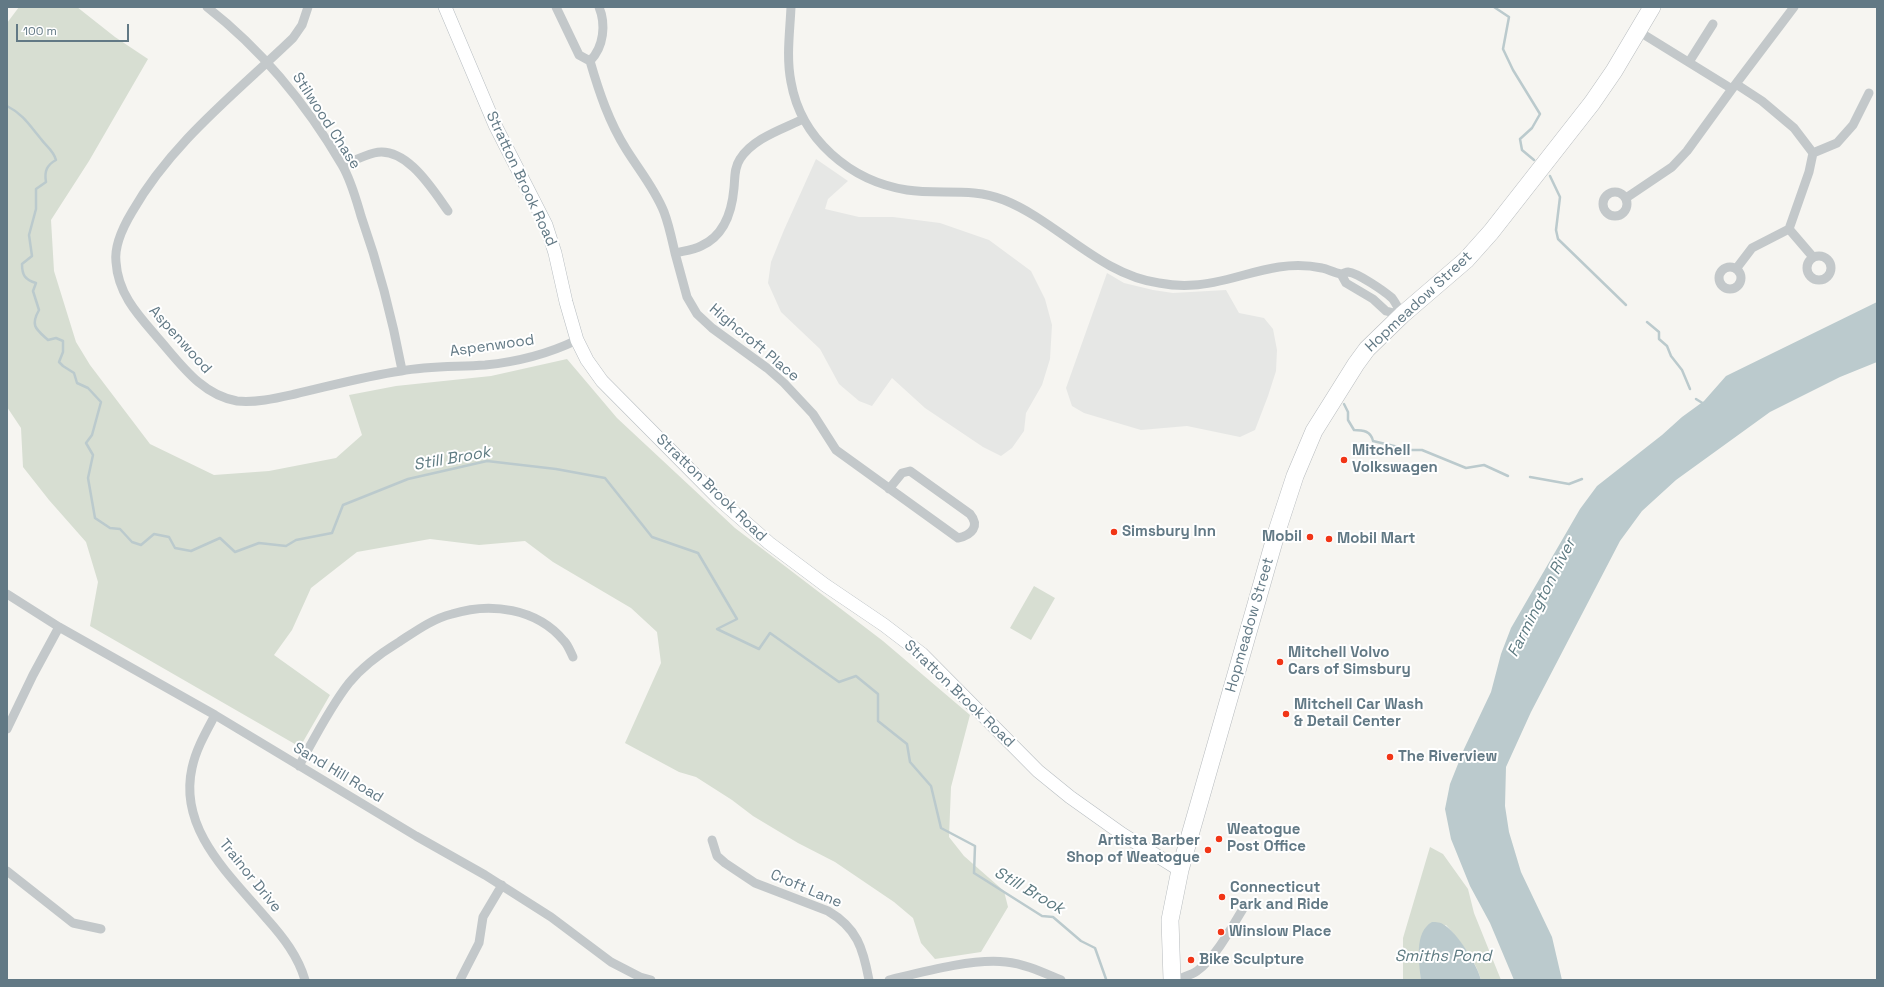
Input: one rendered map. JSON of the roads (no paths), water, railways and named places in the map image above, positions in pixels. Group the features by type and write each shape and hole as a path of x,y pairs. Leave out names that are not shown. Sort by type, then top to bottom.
{"highway":[{"name":"Hopmeadow Street","path":"1172,980 1170,920 1180,870 1277,531 1295,476 1314,431 1356,364 1367,350 1402,315 1456,269 1491,232 1592,103 1652,7"}],"street":[{"name":"Stilwood Chase","path":"207,7 228,23 268,62 308,114 342,166 373,249 388,298 402,370"},
{"name":"Aspenwood","path":"308,7 302,25 293,38 193,131 167,161 138,200 124,226 115,261 118,280 126,300 200,385 218,396 238,401 268,400 402,370 486,365 525,359 564,347 577,340"},
{"name":"Stratton Brook Road","path":"445,7 495,124 546,225 555,252 566,302 577,340 587,360 602,381 720,500 769,543 922,654 1019,753 1049,780 1122,834 1180,870"},
{"path":"556,7 579,55 590,61 597,54 602,41 603,18 598,7"},
{"path":"791,7 789,60 791,82 797,107 803,119 831,155 862,176 883,184 907,190 970,192 987,194 1004,200 1028,212 1118,271 1157,283 1194,285 1279,267 1295,266 1323,268 1341,274 1349,272 1373,284 1393,299 1402,315"},
{"path":"1626,198 1672,167 1687,151 1794,7"},
{"path":"1689,62 1713,24"},
{"path":"1638,31 1689,62 1762,101 1794,128 1813,153 1809,172 1789,229 1752,248 1736,269"},
{"name":"Highcroft Place","path":"590,61 598,89 615,129 644,175 664,211 687,298 697,314 712,328 784,383 813,414 836,450 889,489 958,538 966,536 975,526 975,519 970,514 910,471 902,473 889,489"},
{"path":"1813,153 1838,143 1853,125 1870,93"},
{"path":"675,253 702,246 722,230 730,214 734,188 734,176 738,160 746,150 758,142 803,119"},
{"path":"342,166 375,153 386,153 398,158 415,168 448,211"},
{"path":"1789,229 1813,257"},
{"path":"1341,274 1346,283 1373,298 1386,311 1402,315"},
{"name":"Sand Hill Road","path":"7,594 59,627 215,715 502,885 551,917 611,962 640,977 651,980"},
{"path":"300,766 326,718 349,683 381,654 430,622 474,608 509,610 537,620 552,629 565,641 573,657"},
{"path":"7,729 59,627"},
{"name":"Trainor Drive","path":"215,715 202,739 192,766 190,789 195,818 201,836 210,852 278,932 301,967 305,980"},
{"name":"Croft Lane","path":"712,840 717,856 755,883 828,911 839,917 848,925 859,942 869,980"},
{"path":"7,871 73,923 101,929"},
{"path":"460,980 479,943 483,917 502,885"},
{"path":"1177,980 1197,971 1205,963 1222,942 1244,907"},
{"path":"889,980 926,971 988,961 1019,964 1062,980"}],"water":[{"name":"Farmington River","path":"1877,302 1877,362 1840,377 1770,412 1676,480 1642,511 1620,541 1531,712 1506,767 1505,806 1509,832 1521,872 1552,937 1562,980 1514,980 1490,923 1470,886 1451,839 1445,809 1450,784 1464,749 1491,692 1501,654 1511,628 1580,509 1597,486 1704,401 1726,376"},
{"name":"Smiths Pond","path":"1432,922 1443,924 1461,942 1476,966 1481,980 1421,980 1419,956 1420,940 1426,927"}],"waterway":[{"path":"1494,7 1509,17 1503,49 1513,70 1540,114 1532,128 1520,139 1522,150 1534,160"},
{"name":"Still Brook","path":"7,106 13,109 26,121 52,151 56,160 50,164 47,169 45,175 46,182 36,189 36,209 29,235 32,256 22,264 22,268 27,279 36,283 33,291 39,310 35,320 36,327 48,340 56,338 63,341 63,352 59,362 74,373 77,383 88,388 101,402 92,435 86,443 93,455 88,478 95,518 110,528 120,529 132,542 141,545 154,534 169,537 175,548 191,551 220,538 235,552 259,543 286,546 296,540 332,533 343,505 408,479 487,461 556,469 605,478 652,537 698,553 737,619 717,629 759,649 770,633 839,682 856,676 878,694 878,721 907,744 910,762 931,786 941,828 975,846 974,873 1042,916 1053,917 1081,941 1095,948 1106,979"},
{"path":"1550,176 1560,197 1556,230 1558,239 1626,305"},
{"path":"1647,322 1659,332 1659,339 1667,346 1671,356 1682,370 1690,389"},
{"path":"1696,399 1704,404"},
{"path":"1344,404 1348,412 1348,420 1354,430 1360,430 1368,433 1373,441 1411,450 1422,450 1466,468 1484,465 1508,476"},
{"path":"1530,477 1569,484 1582,479"}],"place":[{"name":"Mitchell Volkswagen","path":"1344,460"},
{"name":"Simsbury Inn","path":"1114,532"},
{"name":"Mobil","path":"1310,537"},
{"name":"Mobil Mart","path":"1329,539"},
{"name":"Mitchell Volvo Cars of Simsbury","path":"1280,662"},
{"name":"Mitchell Car Wash & Detail Center","path":"1286,714"},
{"name":"The Riverview","path":"1390,757"},
{"name":"Weatogue Post Office","path":"1219,839"},
{"name":"Artista Barber Shop of Weatogue","path":"1208,850"},
{"name":"Connecticut Park and Ride","path":"1222,897"},
{"name":"Winslow Place","path":"1221,932"},
{"name":"Bike Sculpture","path":"1191,960"}]}
